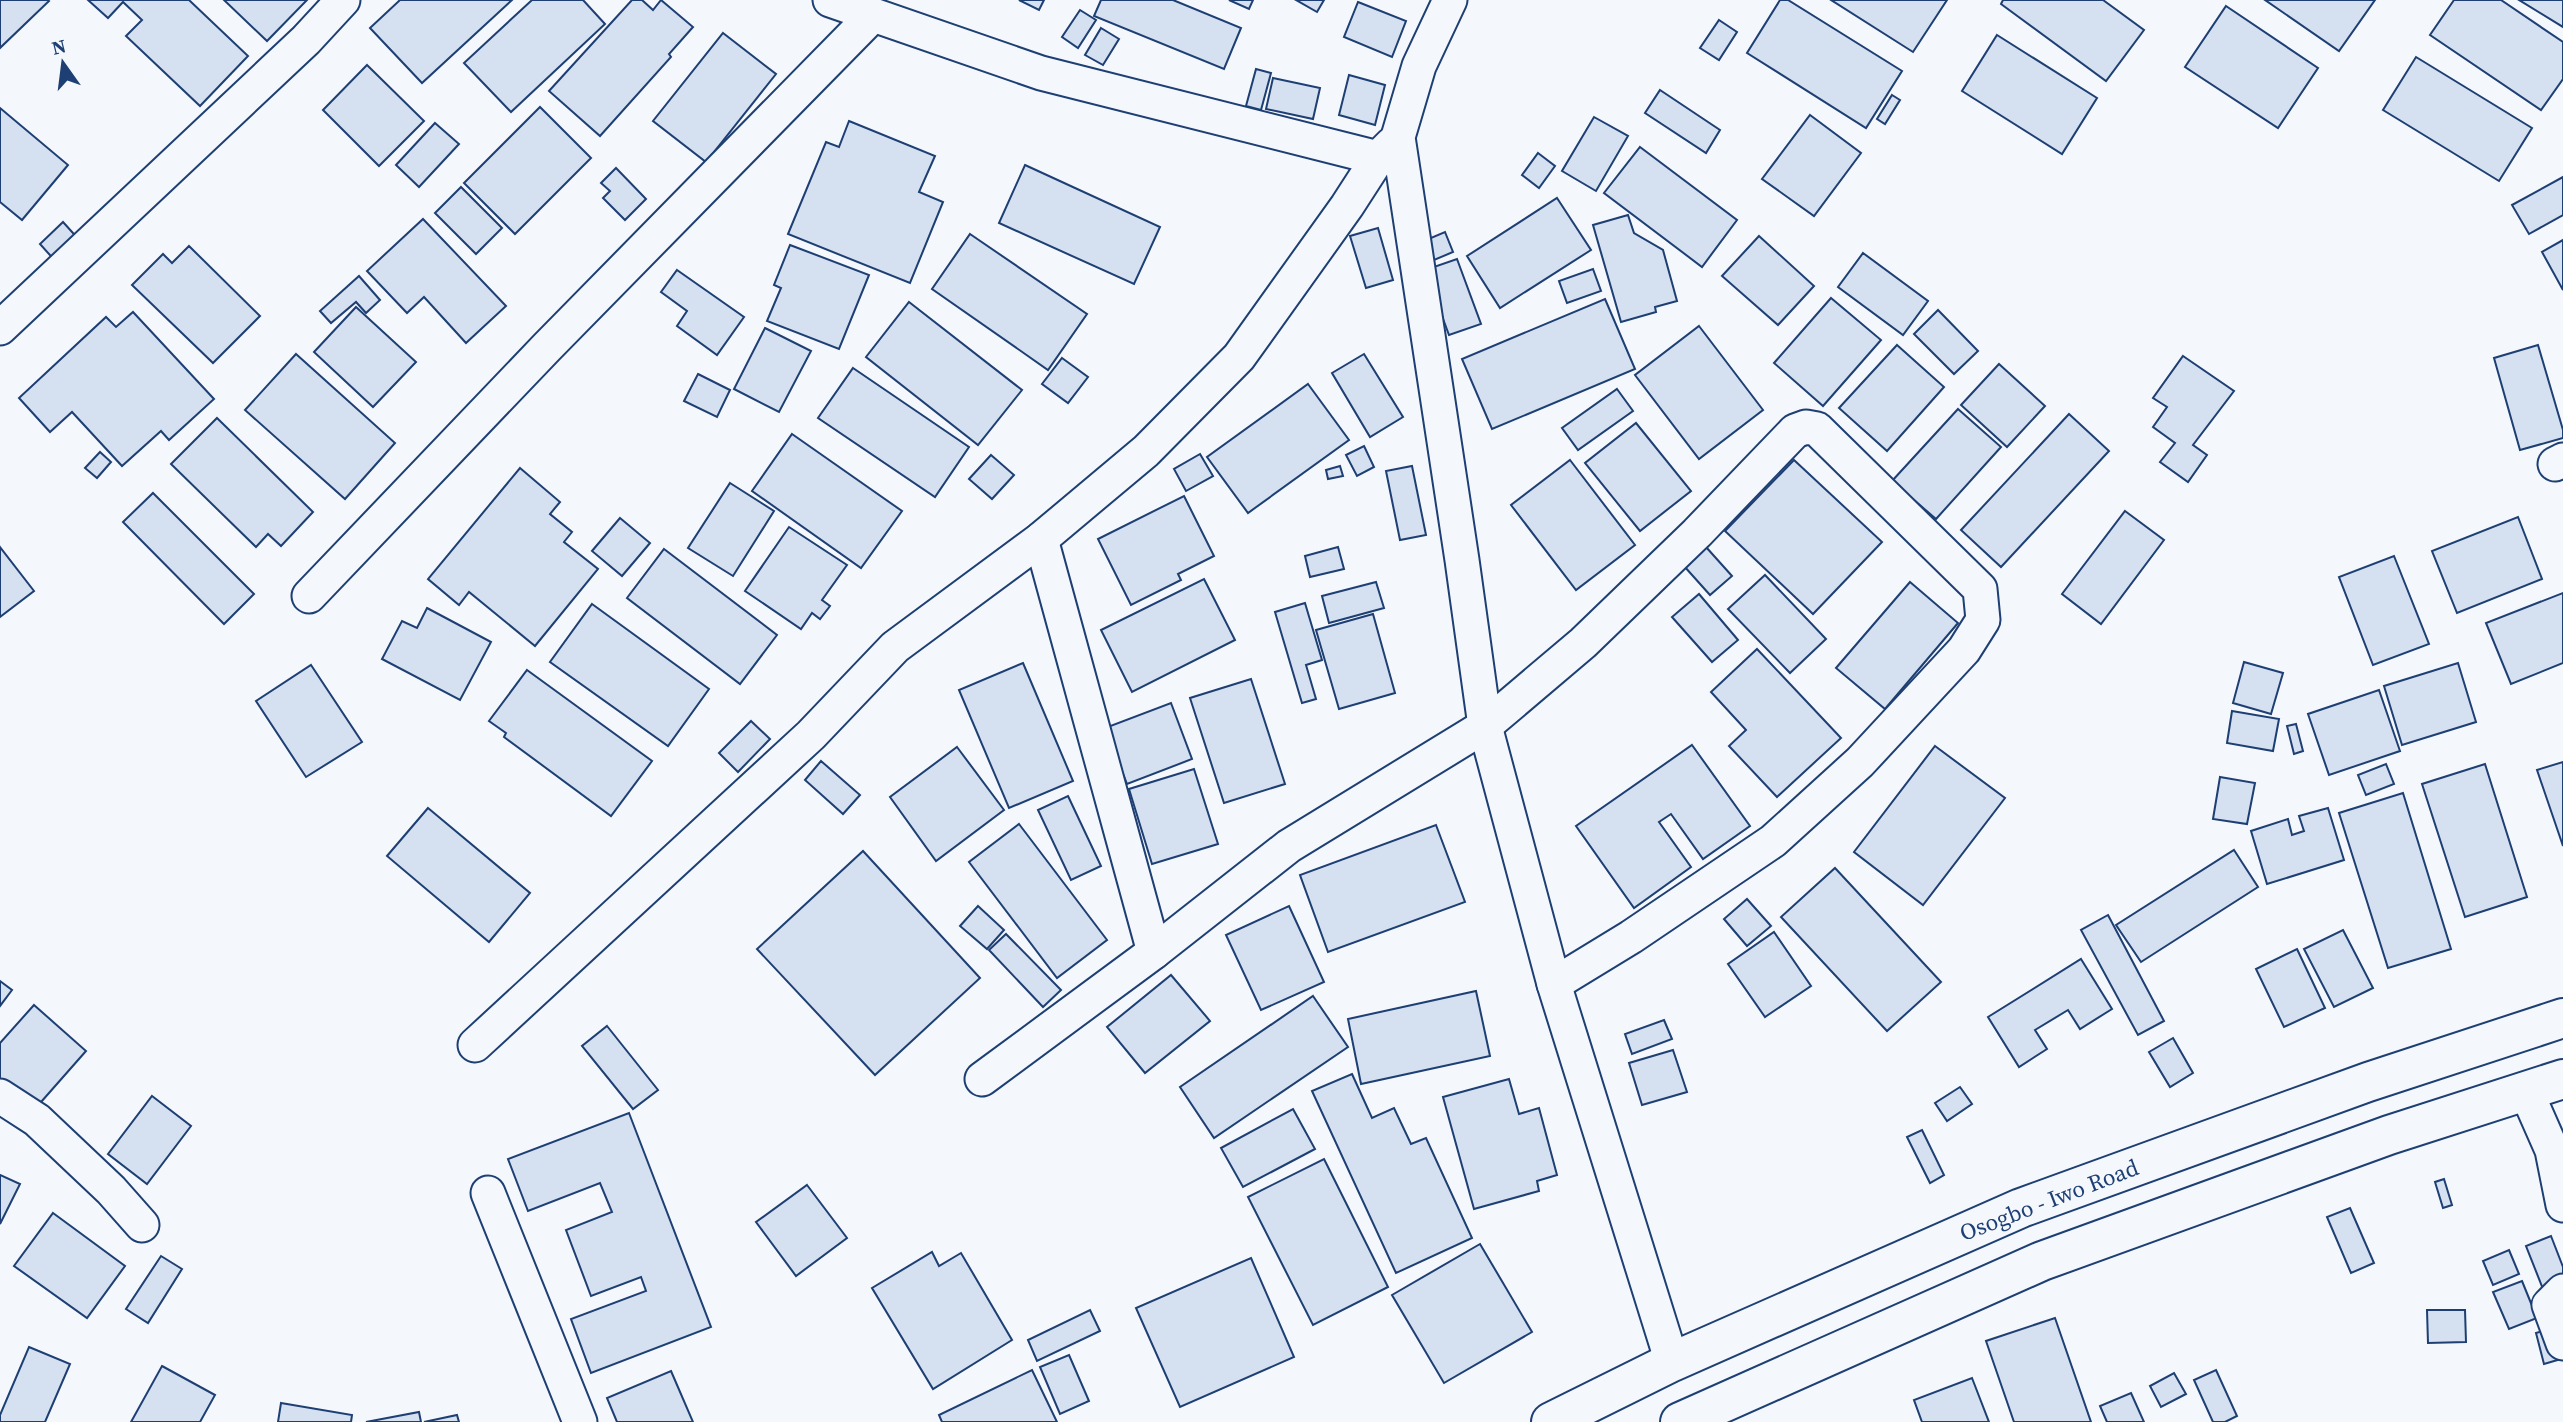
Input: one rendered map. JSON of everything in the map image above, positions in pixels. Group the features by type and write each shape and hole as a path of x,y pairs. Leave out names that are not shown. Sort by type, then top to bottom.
{"main road":[{"name":"Osogbo - Iwo Road","path":"1551,1422 1672,1362 2021,1208 2368,1082 2563,1018"},
{"path":"1685,1421 2042,1261 2389,1135 2563,1079"}],"street":[{"path":"0,328 306,40 343,0"},
{"path":"831,0 1041,73 1388,147"},
{"path":"475,1045 811,735 895,647 1041,539 1146,450 1239,357 1388,147 1447,1"},
{"path":"309,596 547,347 873,15"},
{"path":"1388,147 1462,560 1485,726 1554,984 1672,1362"},
{"path":"982,1079 1154,952 1289,846 1485,726 1583,643 1698,533 1795,431 1806,427 1817,429 1980,589 1983,620 1964,650 1860,762 1773,841 1631,937 1554,984"},
{"path":"1041,539 1154,952"},
{"path":"2526,1091 2552,1150 2563,1205"},
{"path":"0,1096 37,1120 111,1190 142,1225"},
{"path":"488,1193 580,1422"},
{"path":"2563,1291 2549,1305 2563,1343"}],"building":[{"path":"0,0 48,0 49,1 0,48"},
{"path":"88,0 189,0 248,56 200,106 126,36 142,20 123,2 108,18"},
{"path":"224,0 307,0 267,41"},
{"path":"400,0 512,0 422,83 370,28"},
{"path":"532,0 583,0 605,24 511,112 464,63"},
{"path":"632,0 642,0 653,10 661,0 693,27 669,54 671,57 600,136 549,91"},
{"path":"1019,0 1044,0 1039,10"},
{"path":"1101,0 1173,0 1241,28 1224,69 1094,16"},
{"path":"1229,0 1253,0 1249,9"},
{"path":"1296,0 1324,0 1317,12"},
{"path":"1780,0 1788,0 1902,71 1866,128 1747,53"},
{"path":"1831,0 1947,0 1913,52"},
{"path":"2003,0 2103,0 2144,30 2106,81 2001,4"},
{"path":"2265,0 2375,0 2339,51"},
{"path":"2454,0 2501,0 2563,42 2563,79 2541,110 2430,35"},
{"path":"2519,0 2563,0 2563,27"},
{"path":"1358,2 1406,21 1392,57 1344,37"},
{"path":"2226,6 2318,68 2278,128 2185,67"},
{"path":"1080,10 1096,20 1078,48 1062,37"},
{"path":"1719,20 1737,32 1719,60 1700,48"},
{"path":"1101,28 1119,39 1103,65 1085,55"},
{"path":"723,33 776,74 706,162 653,121"},
{"path":"1997,35 2097,98 2062,154 1962,91"},
{"path":"2416,57 2532,128 2499,181 2383,110"},
{"path":"367,65 424,121 379,166 323,110"},
{"path":"1256,69 1271,73 1261,110 1246,106"},
{"path":"1349,75 1385,85 1375,125 1339,115"},
{"path":"1273,78 1320,88 1313,119 1266,109"},
{"path":"1660,90 1720,130 1706,153 1645,113"},
{"path":"1892,95 1900,100 1885,124 1877,119"},
{"path":"540,107 591,158 515,234 464,183"},
{"path":"0,108 68,165 22,220 0,202"},
{"path":"1810,115 1861,153 1814,216 1762,179"},
{"path":"1594,117 1628,136 1596,191 1562,171"},
{"path":"849,121 935,156 919,192 943,202 910,283 788,234 826,142 839,147"},
{"path":"435,123 459,144 419,187 396,165"},
{"path":"1640,147 1737,220 1702,267 1604,193"},
{"path":"1538,153 1555,166 1539,188 1522,175"},
{"path":"1025,165 1160,227 1134,284 999,223"},
{"path":"616,168 646,199 625,220 603,198 610,191 601,183"},
{"path":"2563,177 2563,215 2529,234 2512,205"},
{"path":"461,187 502,228 476,254 435,213"},
{"path":"1557,198 1591,250 1500,308 1467,256"},
{"path":"1628,215 1634,233 1663,250 1677,301 1655,307 1656,312 1621,322 1593,225"},
{"path":"423,219 506,306 466,343 424,297 407,313 367,271"},
{"path":"63,222 82,243 58,264 40,244"},
{"path":"1378,228 1393,280 1366,288 1350,236"},
{"path":"1445,232 1453,252 1434,260 1426,240"},
{"path":"970,234 1087,314 1048,370 932,289"},
{"path":"1759,236 1814,286 1778,325 1722,276"},
{"path":"2563,240 2563,290 2542,252"},
{"path":"790,245 869,275 839,349 767,321 781,288 774,285"},
{"path":"189,246 260,316 213,363 132,285 163,254 172,263"},
{"path":"1863,253 1928,301 1903,335 1838,287"},
{"path":"1457,259 1481,324 1449,335 1425,270"},
{"path":"1593,269 1601,291 1567,303 1559,281"},
{"path":"677,270 744,317 717,355 677,326 687,311 661,292"},
{"path":"359,276 380,300 366,313 356,302 331,323 320,311"},
{"path":"1831,298 1881,340 1823,406 1774,363"},
{"path":"1605,299 1635,369 1492,429 1462,359"},
{"path":"909,302 1022,390 978,445 866,357"},
{"path":"356,307 416,362 373,407 314,352"},
{"path":"1938,310 1978,351 1954,374 1914,334"},
{"path":"133,312 214,399 169,440 161,431 122,466 72,412 50,432 19,398 106,317 116,327"},
{"path":"1699,326 1763,410 1699,459 1635,375"},
{"path":"765,328 811,351 779,412 734,389"},
{"path":"1897,345 1944,387 1887,451 1839,408"},
{"path":"2538,345 2563,438 2520,450 2494,358"},
{"path":"296,354 395,443 345,499 245,410"},
{"path":"1364,354 1403,417 1370,437 1332,373"},
{"path":"2183,356 2234,391 2193,445 2207,455 2188,482 2160,462 2175,443 2153,427 2167,407 2153,398"},
{"path":"1062,358 1088,377 1068,403 1042,384"},
{"path":"1999,364 2045,406 2007,447 1961,405"},
{"path":"853,368 969,447 935,497 818,418"},
{"path":"698,374 730,390 717,417 684,401"},
{"path":"1308,384 1349,440 1248,513 1207,457"},
{"path":"1617,389 1633,411 1578,450 1562,428"},
{"path":"1958,409 2001,447 1936,519 1892,481"},
{"path":"2069,414 2109,451 2001,567 1961,530"},
{"path":"217,418 313,512 281,546 268,534 256,547 171,464"},
{"path":"1636,423 1691,491 1640,531 1585,463"},
{"path":"792,434 902,511 861,568 752,491"},
{"path":"1364,446 1374,467 1357,476 1346,455"},
{"path":"100,452 111,462 97,478 85,468"},
{"path":"1200,454 1213,476 1186,491 1174,469"},
{"path":"991,455 1014,475 992,499 969,479"},
{"path":"1570,460 1635,545 1576,590 1511,505"},
{"path":"1794,460 1882,542 1813,614 1725,531"},
{"path":"1340,466 1343,476 1328,479 1326,470"},
{"path":"1412,466 1426,535 1400,540 1386,471"},
{"path":"520,468 560,502 550,514 572,532 564,542 598,569 535,646 469,592 459,605 428,579"},
{"path":"730,483 774,511 733,576 688,548"},
{"path":"153,493 254,594 224,624 123,522"},
{"path":"1184,496 1214,556 1178,574 1181,580 1131,605 1098,539"},
{"path":"2125,511 2164,540 2101,624 2062,594"},
{"path":"2518,517 2542,579 2457,613 2432,551"},
{"path":"620,518 650,543 622,576 592,551"},
{"path":"789,527 847,565 822,600 830,606 820,619 812,613 801,629 745,591"},
{"path":"0,547 34,591 0,617"},
{"path":"1338,547 1344,569 1310,577 1305,556"},
{"path":"1706,547 1732,576 1710,595 1684,566"},
{"path":"664,549 777,635 740,684 627,598"},
{"path":"2394,556 2429,644 2373,665 2339,577"},
{"path":"1765,575 1826,639 1790,673 1728,609"},
{"path":"1204,579 1235,640 1132,692 1101,630"},
{"path":"1376,582 1384,608 1329,623 1322,596"},
{"path":"1910,582 1958,623 1885,709 1836,668"},
{"path":"2563,593 2563,663 2511,684 2486,623"},
{"path":"1699,594 1738,640 1712,662 1672,617"},
{"path":"1305,603 1322,660 1306,665 1316,699 1302,703 1275,612"},
{"path":"592,604 709,689 668,746 550,662"},
{"path":"427,608 491,642 460,700 382,659 402,621 417,628"},
{"path":"1373,614 1395,693 1339,709 1316,630"},
{"path":"1757,649 1841,738 1777,797 1729,746 1746,730 1711,692"},
{"path":"2244,662 2283,673 2271,714 2233,703"},
{"path":"1023,663 1073,781 1009,808 959,690"},
{"path":"2458,663 2476,722 2402,745 2384,686"},
{"path":"311,665 362,742 306,777 256,701"},
{"path":"527,670 652,761 611,816 504,737 506,733 489,721"},
{"path":"1251,679 1285,784 1224,803 1190,698"},
{"path":"2379,690 2400,751 2329,775 2308,714"},
{"path":"1171,703 1192,759 1127,784 1105,728"},
{"path":"2232,711 2279,719 2273,751 2227,743"},
{"path":"751,721 770,739 738,772 719,753"},
{"path":"2296,724 2303,751 2294,754 2287,726"},
{"path":"1692,745 1750,826 1703,859 1671,814 1659,822 1691,867 1634,908 1576,826"},
{"path":"1935,746 2005,798 1923,905 1854,852"},
{"path":"957,747 1004,810 936,861 890,797"},
{"path":"821,761 860,795 843,814 805,780"},
{"path":"2563,762 2563,846 2537,770"},
{"path":"2386,764 2394,784 2366,795 2358,775"},
{"path":"2485,764 2527,897 2465,917 2422,784"},
{"path":"1194,769 1218,844 1152,864 1129,789"},
{"path":"2220,777 2255,783 2247,824 2213,819"},
{"path":"2403,793 2451,949 2388,968 2339,813"},
{"path":"1068,796 1101,866 1071,880 1038,810"},
{"path":"428,808 530,893 489,942 387,856"},
{"path":"2328,808 2344,860 2267,884 2251,831 2288,819 2292,835 2304,831 2299,816"},
{"path":"1019,824 1107,940 1057,978 969,862"},
{"path":"1436,825 1465,902 1328,952 1300,875"},
{"path":"2234,850 2258,887 2141,962 2116,925"},
{"path":"863,851 980,978 875,1075 757,949"},
{"path":"1835,868 1941,982 1887,1031 1781,917"},
{"path":"1747,899 1771,926 1747,946 1724,919"},
{"path":"978,906 1004,930 987,949 960,926"},
{"path":"1289,906 1324,982 1261,1010 1226,935"},
{"path":"2108,915 2164,1021 2138,1035 2081,930"},
{"path":"2343,930 2373,988 2334,1007 2304,949"},
{"path":"1774,932 1811,986 1765,1017 1728,964"},
{"path":"1006,934 1061,990 1043,1007 989,950"},
{"path":"2297,949 2325,1008 2284,1027 2256,969"},
{"path":"2081,959 2112,1009 2080,1029 2068,1010 2035,1030 2047,1049 2019,1067 1988,1017"},
{"path":"1171,975 1210,1021 1145,1073 1107,1027"},
{"path":"0,981 12,990 0,1006"},
{"path":"1476,991 1490,1056 1361,1084 1348,1019"},
{"path":"1313,996 1348,1047 1214,1138 1180,1087"},
{"path":"34,1005 86,1051 34,1110 0,1080 0,1043"},
{"path":"1664,1020 1672,1039 1632,1054 1625,1034"},
{"path":"607,1026 658,1090 633,1109 582,1046"},
{"path":"2173,1038 2193,1073 2170,1087 2149,1052"},
{"path":"1673,1050 1687,1092 1642,1105 1629,1063"},
{"path":"1352,1074 1372,1118 1394,1108 1411,1144 1426,1138 1472,1238 1396,1273 1312,1091"},
{"path":"1509,1079 1519,1114 1539,1108 1557,1175 1537,1181 1539,1191 1474,1209 1443,1097"},
{"path":"1960,1087 1972,1104 1947,1121 1935,1103"},
{"path":"152,1096 191,1126 147,1184 108,1154"},
{"path":"1293,1109 1315,1149 1243,1187 1221,1148"},
{"path":"629,1113 711,1327 591,1373 571,1319 646,1291 641,1277 591,1296 566,1230 612,1212 600,1183 528,1211 508,1159"},
{"path":"1922,1130 1944,1175 1930,1183 1907,1137"},
{"path":"1324,1159 1388,1287 1313,1325 1248,1197"},
{"path":"0,1175 20,1184 0,1224"},
{"path":"2444,1179 2452,1205 2443,1208 2435,1182"},
{"path":"807,1185 847,1238 796,1276 756,1222"},
{"path":"2350,1208 2374,1263 2351,1273 2327,1217"},
{"path":"53,1213 125,1266 87,1318 14,1266"},
{"path":"2551,1236 2563,1267 2563,1281 2543,1289 2526,1246"},
{"path":"1480,1244 1532,1332 1444,1383 1392,1295"},
{"path":"2509,1250 2519,1274 2493,1285 2483,1261"},
{"path":"932,1252 939,1266 961,1253 1012,1340 933,1389 872,1288"},
{"path":"161,1256 182,1269 148,1323 126,1309"},
{"path":"1251,1258 1294,1357 1180,1407 1136,1308"},
{"path":"2522,1281 2537,1318 2509,1329 2493,1292"},
{"path":"1090,1310 1100,1331 1037,1361 1028,1340"},
{"path":"2427,1310 2465,1310 2466,1342 2428,1343"},
{"path":"2055,1318 2091,1422 2014,1422 1986,1341"},
{"path":"2553,1328 2561,1359 2544,1364 2536,1333"},
{"path":"29,1347 70,1364 45,1422 0,1422 0,1415"},
{"path":"1069,1355 1089,1401 1060,1414 1040,1367"},
{"path":"162,1366 215,1395 200,1422 131,1422"},
{"path":"1032,1370 1057,1422 942,1422 939,1415"},
{"path":"2216,1370 2237,1416 2225,1422 2213,1422 2194,1380"},
{"path":"671,1371 693,1422 617,1422 607,1398"},
{"path":"2174,1373 2186,1394 2161,1407 2150,1386"},
{"path":"1972,1378 1989,1422 1922,1422 1914,1400"},
{"path":"2131,1393 2144,1422 2107,1422 2100,1406"},
{"path":"281,1403 352,1415 351,1422 278,1422"},
{"path":"419,1412 421,1422 366,1422"},
{"path":"457,1415 459,1422 424,1422"}]}
